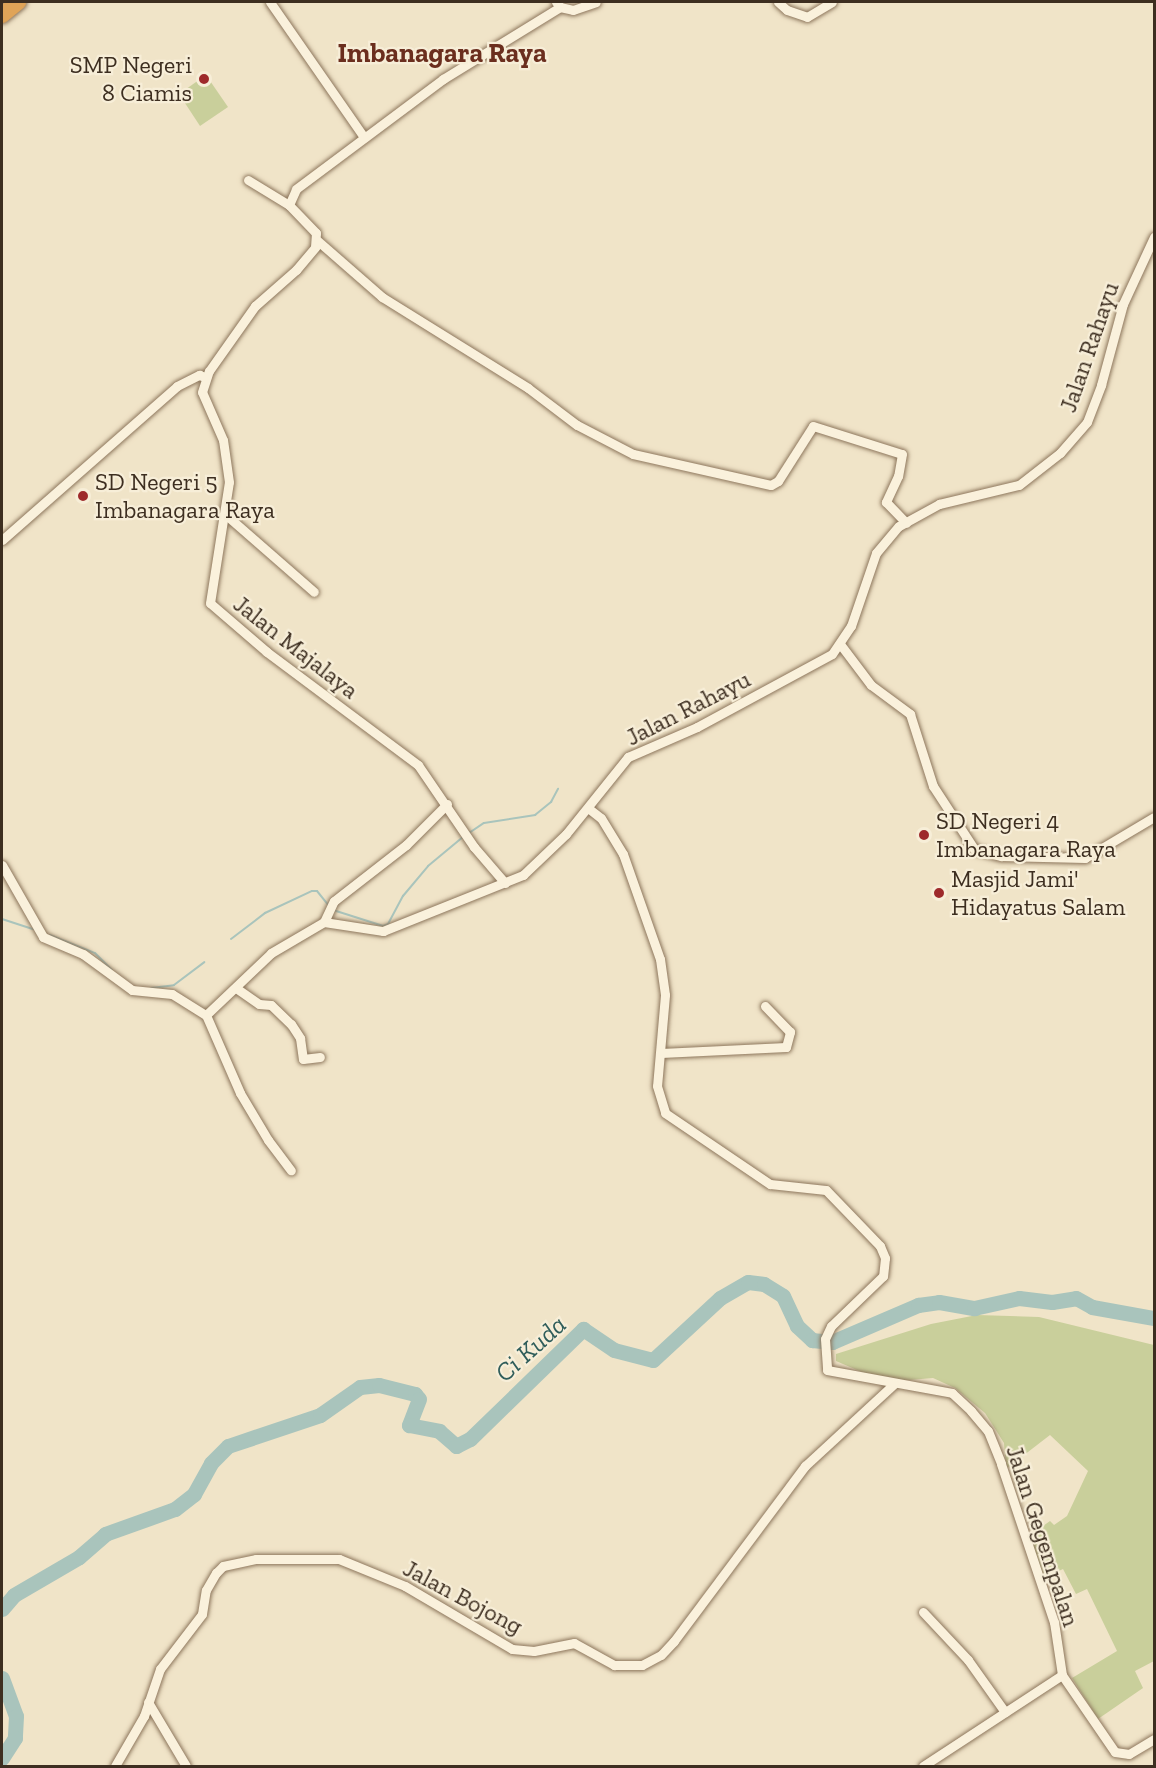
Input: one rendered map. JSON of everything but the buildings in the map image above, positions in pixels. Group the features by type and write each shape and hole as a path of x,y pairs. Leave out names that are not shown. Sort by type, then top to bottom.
{"highway":[{"path":"2,15 18,2"}],"street":[{"path":"270,2 364,136"},
{"path":"290,205 291,196 302,183 443,79 558,4 581,9 596,2"},
{"path":"778,2 787,10 807,17 832,2"},
{"path":"248,180 290,205 311,227 318,241 382,297 528,388 577,425 635,454 645,454 674,465 771,485 778,481 813,426 895,451 904,458 886,502 906,524"},
{"name":"Jalan Rahayu","path":"324,922 383,931 505,883 536,865 588,808 628,757 816,666 840,644 876,553 888,535 939,504 1019,485 1049,464 1072,441 1094,404 1123,304 1155,237"},
{"path":"2,540 177,386 199,375 205,377 255,306 304,263 318,241"},
{"name":"Jalan Majalaya","path":"205,377 202,392 214,415 227,459 225,514 210,585 214,608 406,754 428,775 474,847 505,883"},
{"path":"225,514 314,592"},
{"path":"840,644 871,685 904,706 910,714 933,786 974,849 1001,855 1085,858 1155,817"},
{"path":"206,1015 270,953 324,922 330,906 406,845 447,804"},
{"path":"588,808 601,818 619,847 652,928 665,995 661,1053 786,1047 790,1032 765,1006"},
{"path":"2,865 37,930 50,942 83,954 132,990 172,994 206,1015 240,1093 267,1140 291,1170"},
{"path":"236,988 259,1004 272,1005 291,1024 301,1042 303,1059 320,1057"},
{"name":"Jalan Gegempalan","path":"661,1053 658,1095 671,1119 770,1184 826,1190 880,1246 885,1268 878,1285 838,1317 825,1339 824,1363 830,1372 952,1393 988,1431 1054,1622 1062,1675"},
{"name":"Jalan Bojong","path":"116,1767 148,1702 160,1669 202,1614 206,1590 216,1573 223,1566 256,1559 339,1559 405,1586 512,1649 534,1651 574,1644 614,1665 642,1665 661,1655 674,1641 805,1466 894,1383"},
{"path":"923,1612 968,1660 1005,1712"},
{"path":"923,1767 1062,1675 1115,1752 1129,1754 1155,1739"},
{"path":"148,1702 186,1767"}],"green space":[{"path":"206,75 228,107 200,126 179,94"},
{"path":"977,1315 1039,1317 1154,1345 1154,1661 1135,1671 1143,1688 1098,1719 1072,1678 1117,1651 1087,1589 1076,1594 1063,1569 1044,1578 1029,1536 1050,1521 1054,1525 1067,1516 1088,1471 1050,1435 1006,1469 1004,1443 985,1413 955,1388 933,1378 897,1381 864,1373 836,1361 836,1354 931,1324"}],"waterway":[{"path":"469,833 484,823 535,815 551,802 558,789"},
{"path":"333,910 383,926 388,924 403,896 428,866 464,836"},
{"path":"231,939 265,913 312,891 317,891 329,906"},
{"path":"2,919 33,929"},
{"path":"50,935 95,953 112,970"},
{"path":"151,988 174,985 204,962"},
{"name":"Ci Kuda","path":"2,1609 14,1595 79,1557 105,1534 175,1509 194,1494 211,1463 228,1446 320,1415 360,1387 379,1385 415,1394 419,1399 409,1425 439,1431 456,1446 470,1439 583,1329 614,1350 653,1360 720,1298 748,1282 764,1284 783,1296 797,1326 812,1340 832,1342 918,1305 939,1302 974,1308 1019,1298 1052,1302 1076,1298 1092,1307 1154,1318"},
{"name":"Ci Kuda","path":"2,1678 16,1716 15,1738 2,1758"}],"place":[{"name":"SMP Negeri 8 Ciamis","path":"204,79"},
{"name":"SD Negeri 5 Imbanagara Raya","path":"83,496"},
{"name":"SD Negeri 4 Imbanagara Raya","path":"924,835"},
{"name":"Masjid Jami' Hidayatus Salam","path":"939,893"}],"district":[{"name":"Imbanagara Raya","path":"442,54"}]}
